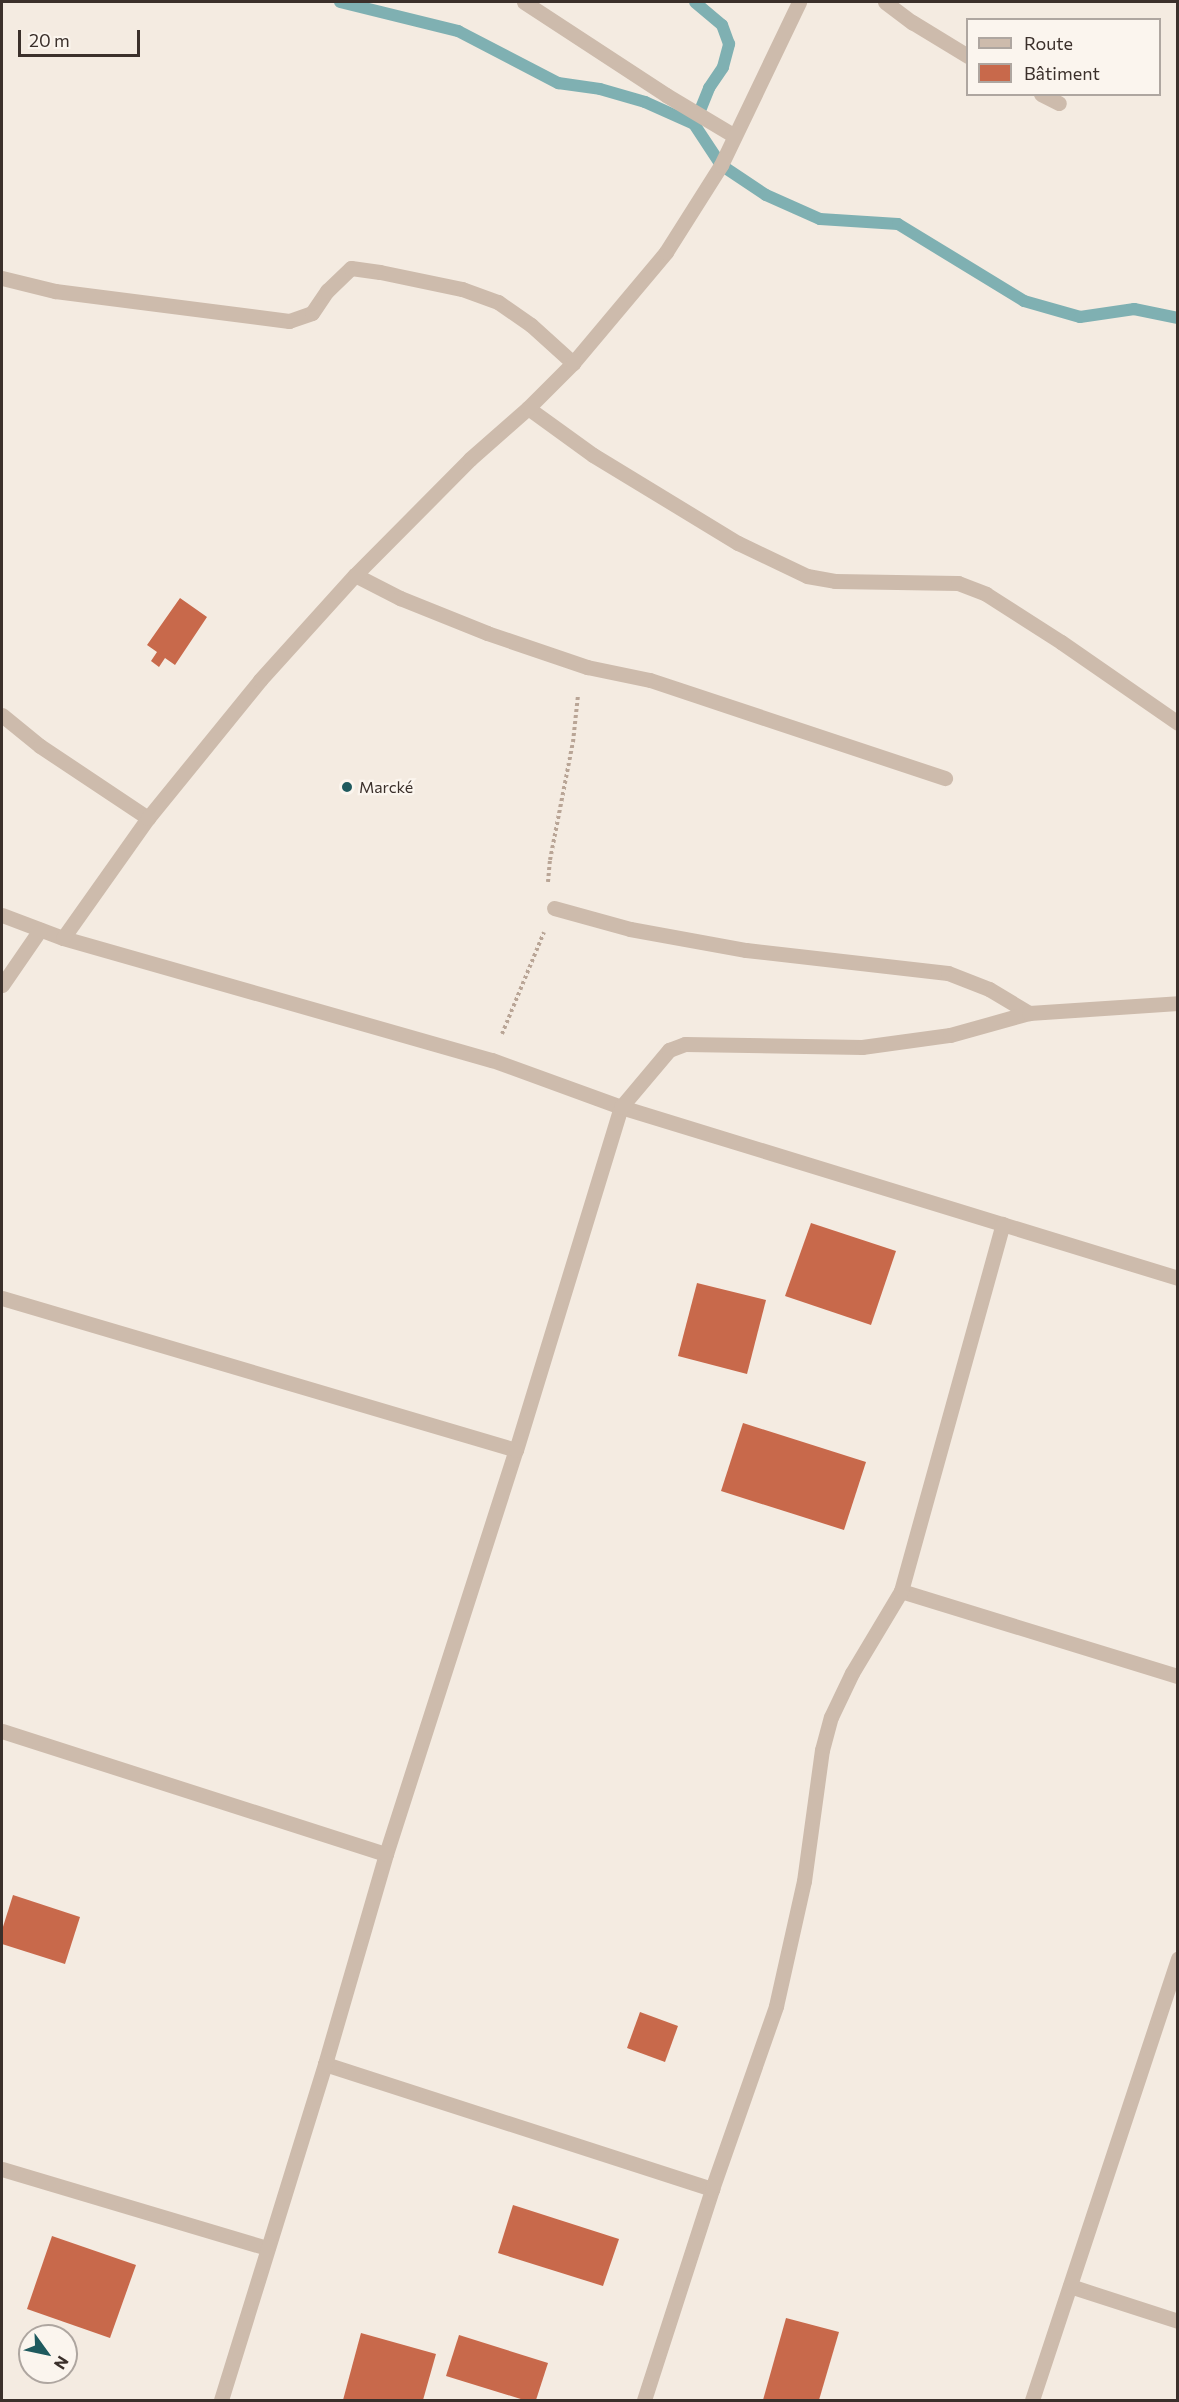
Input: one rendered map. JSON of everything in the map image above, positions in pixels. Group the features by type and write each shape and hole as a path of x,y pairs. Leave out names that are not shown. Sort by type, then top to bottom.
{"street":[{"path":"524,2 666,95 733,135"},
{"path":"63,938 148,818 261,680 356,575 470,459 528,408 573,363 666,252 721,165 733,135 799,2"},
{"path":"885,2 912,22 966,55"},
{"path":"1045,96 1059,103"},
{"path":"2,278 55,291 290,321 312,313 327,291 351,268 380,272 462,290 498,302 531,325 573,363"},
{"path":"528,408 593,455 728,537 807,576 835,581 958,583 987,594 1178,723"},
{"path":"356,575 400,598 487,633 587,667 650,680 945,778"},
{"path":"2,715 40,746 148,818"},
{"path":"554,908 630,929 746,950 948,973 989,989 1029,1013"},
{"path":"2,915 63,938 492,1060 621,1107 1178,1278"},
{"path":"2,985 40,930"},
{"path":"221,2400 325,2064 386,1854 516,1450 621,1107 669,1050 685,1044 862,1047 950,1035 1029,1013 1178,1003"},
{"path":"644,2400 712,2189 776,2006 804,1881 822,1750 831,1717 852,1673 900,1590 1003,1224"},
{"path":"2,1298 516,1450"},
{"path":"900,1590 1178,1677"},
{"path":"2,1731 386,1854"},
{"path":"1032,2400 1070,2286 1171,2005 1178,1959"},
{"path":"325,2064 712,2189"},
{"path":"2,2169 267,2248"},
{"path":"1070,2286 1178,2321"}],"path":[{"path":"492,1060 554,908 548,885 550,860 573,742 575,706 587,667"}],"building":[{"path":"180,598 207,617 175,665 165,658 159,667 151,661 157,652 147,645"},
{"path":"811,1223 896,1251 871,1325 785,1296"},
{"path":"697,1283 766,1300 747,1374 678,1356"},
{"path":"743,1423 866,1462 844,1530 721,1491"},
{"path":"13,1895 80,1917 65,1964 2,1944 2,1930"},
{"path":"640,2012 678,2026 665,2062 627,2048"},
{"path":"513,2205 619,2239 603,2286 498,2253"},
{"path":"52,2236 136,2265 110,2338 78,2327 78,2324 70,2324 27,2309"},
{"path":"786,2318 839,2332 819,2400 763,2400"},
{"path":"361,2333 436,2354 423,2400 343,2400"},
{"path":"459,2335 548,2363 536,2400 524,2400 446,2376"}],"waterway":[{"path":"340,2 458,31 558,83 600,89 645,102 694,124 721,165 766,195 820,219 898,224 1024,301 1080,317 1134,309 1178,318"},
{"path":"695,2 722,25 729,44 723,67 709,88 695,123"}],"place":[{"name":"Marcké","path":"347,787"}]}
